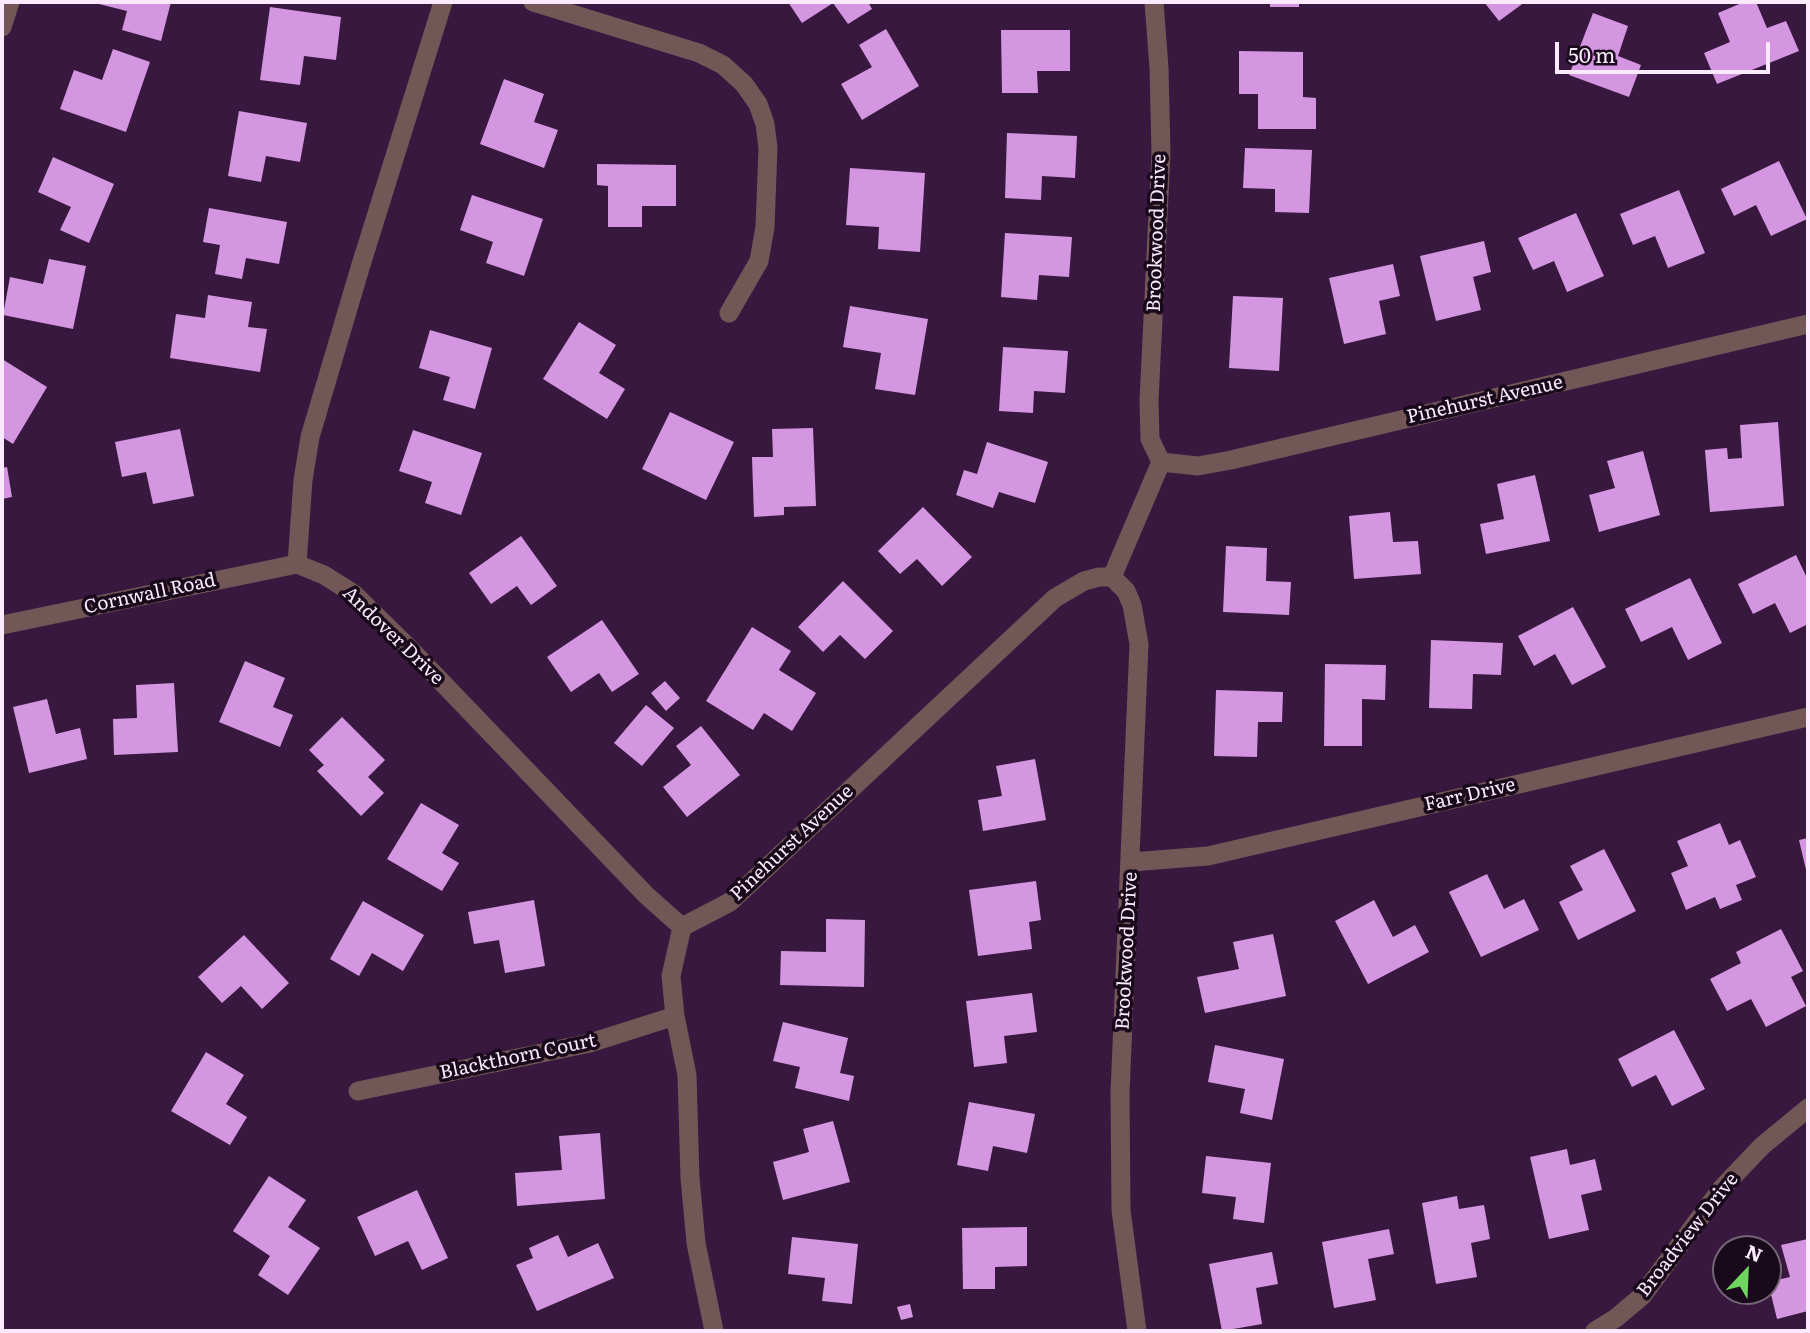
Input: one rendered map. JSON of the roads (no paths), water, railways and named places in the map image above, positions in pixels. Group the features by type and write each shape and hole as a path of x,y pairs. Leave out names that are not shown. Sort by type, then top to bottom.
{"street":[{"path":"2,27 10,2"},
{"path":"297,564 303,480 310,436 443,2"},
{"path":"533,2 699,52 723,65 744,84 758,104 765,124 768,148 765,227 759,261 729,313"},
{"name":"Brookwood Drive","path":"1154,2 1160,68 1161,153 1150,427 1153,449 1161,462"},
{"name":"Pinehurst Avenue","path":"1161,462 1198,466 1231,460 1808,324"},
{"path":"1112,578 1161,462"},
{"name":"Cornwall Road","path":"2,625 297,564"},
{"name":"Andover Drive","path":"297,564 324,575 354,594 646,895 682,927"},
{"name":"Pinehurst Avenue","path":"682,927 730,902 1055,598 1084,581 1099,577 1112,578"},
{"name":"Brookwood Drive","path":"1112,578 1126,591 1132,605 1139,644 1120,1094 1121,1197 1137,1331"},
{"name":"Farr Drive","path":"1131,862 1208,856 1808,717"},
{"path":"682,927 671,976 675,1016 687,1075 690,1178 696,1242 714,1331"},
{"name":"Blackthorn Court","path":"358,1091 590,1043 675,1016"},
{"name":"Broadview Drive","path":"1595,1331 1616,1318 1642,1296 1722,1188 1762,1146 1808,1108"}]}
